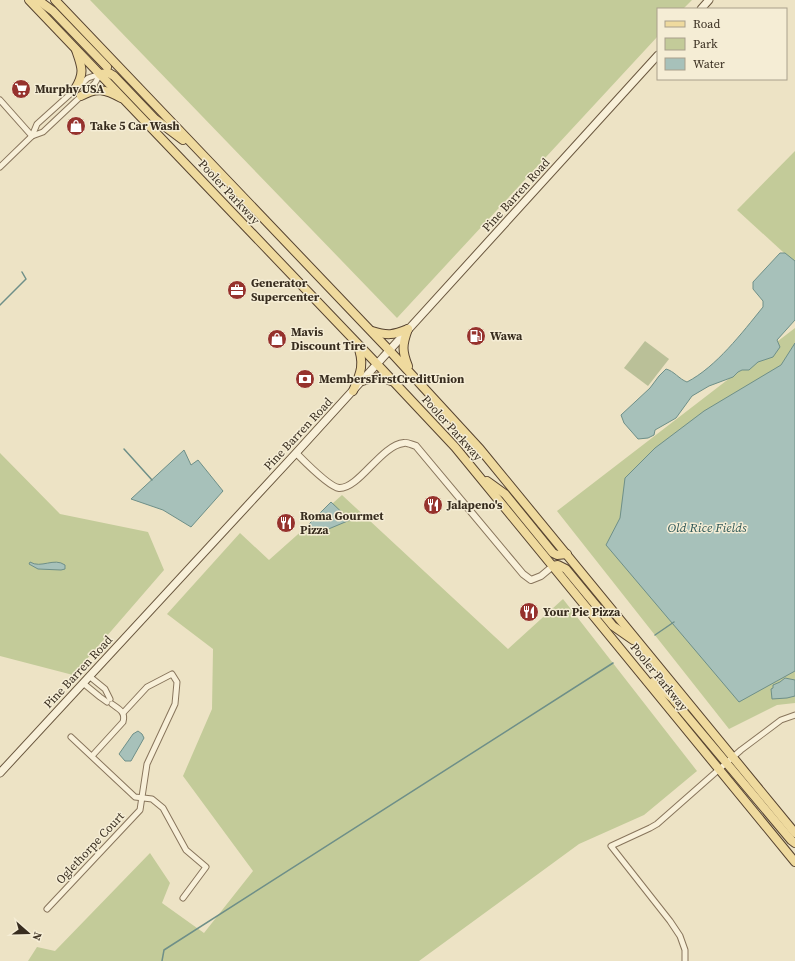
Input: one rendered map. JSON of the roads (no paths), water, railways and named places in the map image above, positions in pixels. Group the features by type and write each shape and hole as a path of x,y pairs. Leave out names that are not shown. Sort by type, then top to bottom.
{"main road":[{"name":"Pooler Parkway","path":"29,0 378,364 455,447 639,671 718,770 795,862"},
{"path":"38,0 53,11 107,68"},
{"name":"Pooler Parkway","path":"55,0 390,350 480,449 640,645 730,761 795,833"},
{"path":"702,8 709,0"},
{"path":"75,48 82,67 81,79 75,89"},
{"name":"Pine Barren Road","path":"0,772 378,364 408,329 657,57"},
{"path":"100,74 109,73 114,76 155,119 200,152"},
{"path":"81,96 92,90 113,94 125,100"},
{"path":"372,331 389,335 408,329"},
{"path":"408,329 403,346 403,354 409,371"},
{"path":"353,391 362,361 356,342"},
{"path":"362,381 381,377 387,378 396,384"},
{"path":"477,474 505,494 553,553 562,555 567,554"},
{"path":"553,566 558,565 566,569 613,626 640,645"},
{"path":"639,671 672,698 730,761 791,840 795,843"}],"street":[{"path":"32,136 43,132 95,83 100,74 114,61"},
{"path":"0,167 32,136 37,124 88,78 100,74"},
{"path":"0,100 32,136"},
{"path":"296,453 330,484 338,488 349,486 393,446 404,442 416,446 523,574 531,580 541,576 553,566"},
{"name":"Oglethorpe Court","path":"47,909 141,808 147,764 175,707 176,679 172,674 149,685 123,713"},
{"path":"89,676 104,690 110,701 123,713 124,719 122,724 92,756"},
{"path":"83,683 102,699 110,701"},
{"path":"686,961 685,950 680,936 611,846 657,824 718,770 781,720 795,715"},
{"path":"71,737 135,797 152,799 165,809 186,850 206,867 183,898"}],"water":[{"path":"780,253 785,253 795,261 795,320 777,340 780,347 773,357 758,362 749,370 742,370 733,377 709,386 692,396 676,418 655,430 654,435 648,438 638,439 624,423 621,415 650,388 666,369 672,371 687,382 708,368 728,349 763,307 763,301 753,289 753,282"},
{"name":"Old Rice Fields","path":"795,343 795,671 739,702 606,545 620,518 625,478 655,448 704,411 781,365"},
{"path":"184,450 191,465 198,460 223,491 191,527 163,510 131,499"},
{"path":"331,502 350,520 319,533 304,529"},
{"path":"30,562 34,564 52,562 61,563 65,565 65,569 38,569 29,564"},
{"path":"785,678 795,680 795,696 772,699 771,689 773,688 773,685"},
{"path":"138,731 144,738 131,761 125,761 119,754 133,734"}],"waterway":[{"path":"0,305 26,279 22,272"},
{"path":"124,449 152,480"},
{"path":"655,635 674,622"},
{"path":"162,961 164,950 613,663"}],"place":[{"name":"Murphy USA","path":"21,89"},
{"name":"Take 5 Car Wash","path":"76,126"},
{"name":"Generator Supercenter","path":"237,290"},
{"name":"Wawa","path":"476,336"},
{"name":"Mavis Discount Tire","path":"277,339"},
{"name":"MembersFirstCreditUnion","path":"305,379"},
{"name":"Jalapeno's","path":"433,505"},
{"name":"Roma Gourmet Pizza","path":"286,523"},
{"name":"Your Pie Pizza","path":"529,612"}]}
